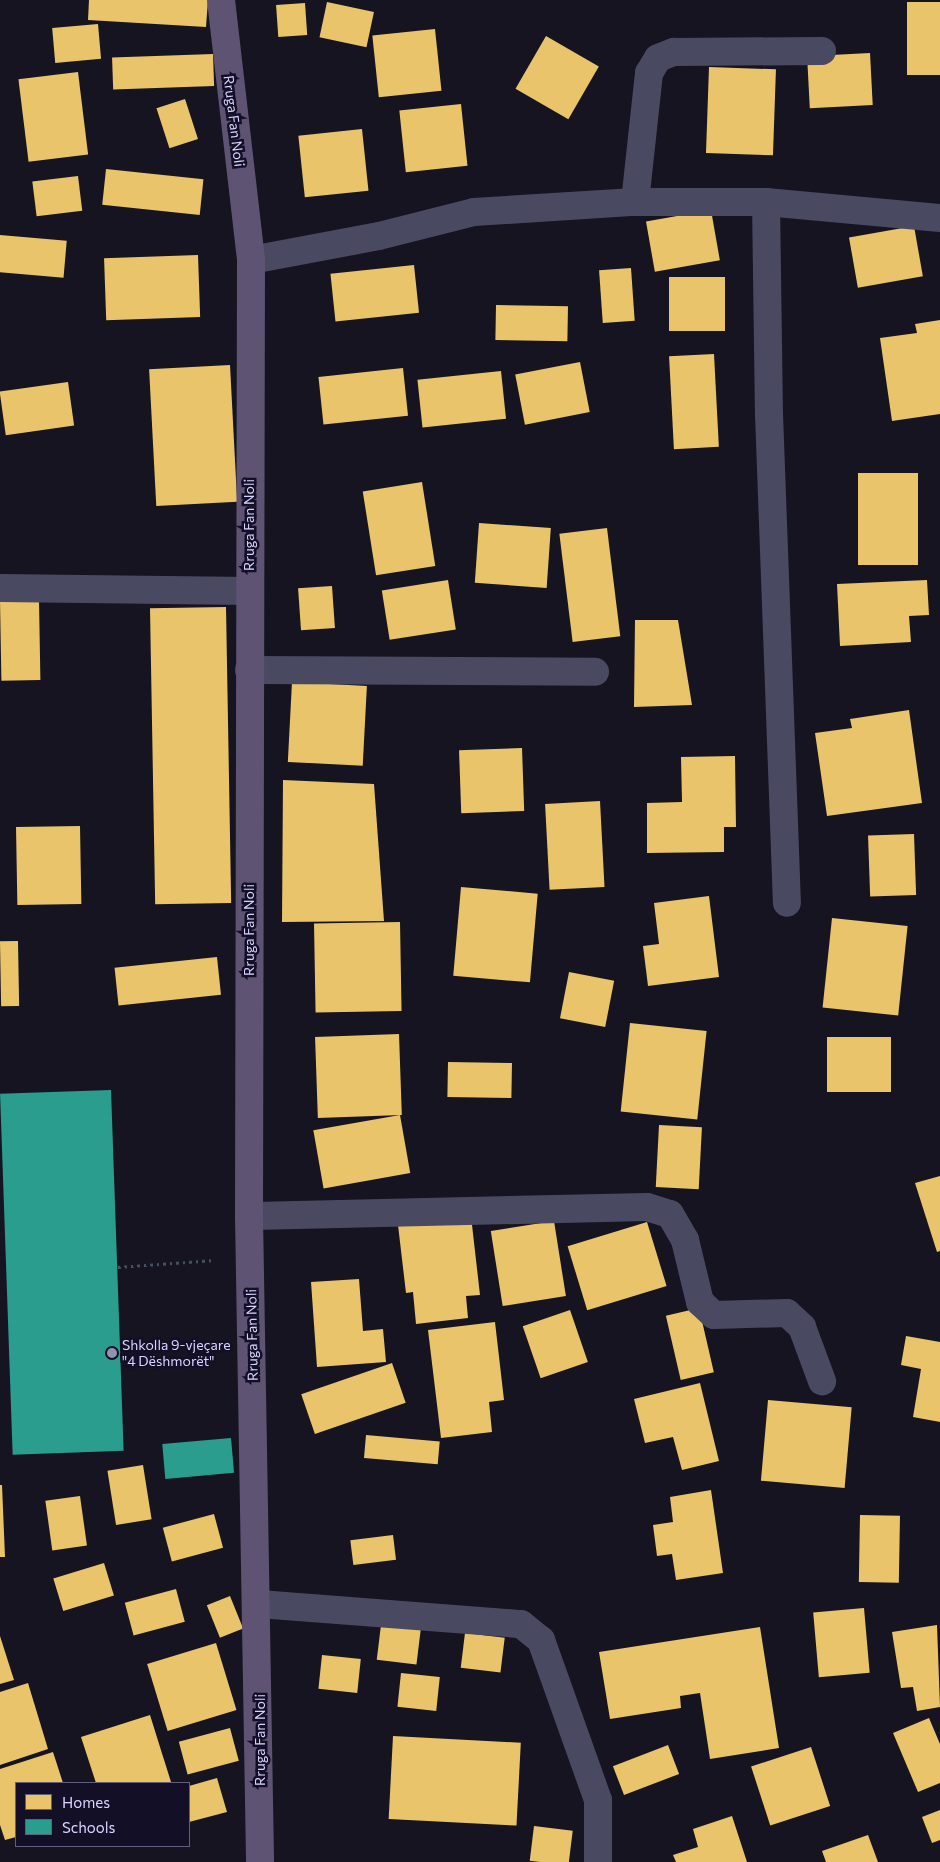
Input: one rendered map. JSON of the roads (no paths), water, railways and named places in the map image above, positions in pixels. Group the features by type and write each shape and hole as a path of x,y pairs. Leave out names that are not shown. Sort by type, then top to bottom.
{"main road":[{"name":"Rruga Fan Noli","path":"221,0 251,260 249,1216 259,1604 260,1862"}],"street":[{"path":"635,202 649,73 658,58 674,52 822,51"},
{"path":"251,260 474,212 635,202 766,202 937,214"},
{"path":"766,202 768,414 787,903"},
{"path":"0,588 249,591"},
{"path":"249,670 595,672"},
{"path":"249,1216 647,1207 670,1214 685,1240 700,1302 714,1315 787,1313 802,1327 822,1381"},
{"path":"259,1604 521,1624 541,1640 598,1800 598,1862"}],"place":[{"name":"Shkolla 9-vjeçare \"4 Dëshmorët\"","path":"112,1353"}]}
